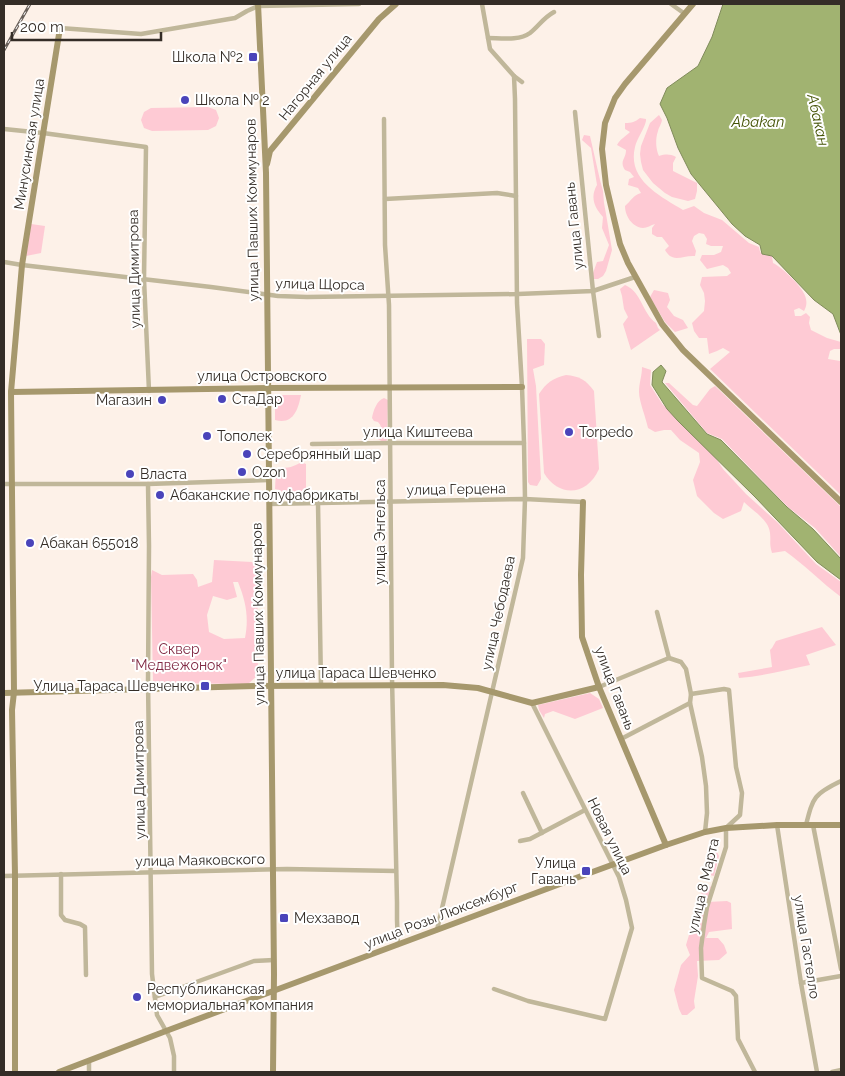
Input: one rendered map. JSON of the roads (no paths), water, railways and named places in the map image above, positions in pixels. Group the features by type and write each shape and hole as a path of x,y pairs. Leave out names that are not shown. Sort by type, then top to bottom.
{"street":[{"path":"60,28 141,34 234,18 257,5 359,4"},
{"name":"Нагорная улица","path":"266,173 270,151 379,19 396,4"},
{"path":"482,4 490,50 522,82"},
{"path":"672,4 685,14"},
{"path":"693,4 615,98 605,123 602,149 603,162 606,185 620,244 635,277 662,324 684,350 841,502"},
{"name":"улица Павших Коммунаров","path":"257,5 266,173 274,960 273,1072"},
{"path":"488,38 522,38 530,33 545,17 554,12"},
{"name":"Минусинская улица","path":"15,1072 11,392 22,265 60,28"},
{"name":"улица Чебодаева","path":"437,930 522,558 525,499 522,387 517,303 514,76"},
{"name":"улица Гавань","path":"575,112 599,336"},
{"name":"улица Энгельса","path":"384,119 385,244 389,296 392,678 398,945"},
{"path":"4,129 43,133"},
{"name":"улица Димитрова","path":"43,133 146,147 144,279 149,391"},
{"path":"385,199 497,193 516,196"},
{"name":"улица Щорса","path":"4,262 267,294 307,297 593,291 635,277"},
{"name":"улица Островского","path":"4,396 11,392 522,387"},
{"name":"улица Киштеева","path":"312,444 524,443"},
{"path":"4,484 148,484 269,480"},
{"name":"улица Димитрова","path":"148,484 152,974 157,1015 170,1038 174,1056 174,1072"},
{"name":"улица Герцена","path":"269,504 525,499 583,502"},
{"name":"улица Гавань","path":"583,502 582,637 599,687 666,845"},
{"path":"318,503 321,685"},
{"path":"532,703 599,687 669,658 657,612"},
{"name":"улица 8 Марта","path":"669,658 681,662 686,669 692,694 690,703 702,757 706,786 707,813 705,832"},
{"name":"улица Тараса Шевченко","path":"4,693 321,685 443,685 478,688 532,703"},
{"path":"692,694 724,689 729,690 736,767 742,794 740,815 726,828"},
{"name":"Новая улица","path":"494,989 528,1001 605,1019 632,928 621,885 613,864 532,703"},
{"path":"622,739 690,703"},
{"path":"841,781 816,796 811,807 809,825 841,968"},
{"path":"523,793 542,833"},
{"path":"520,841 530,839 585,810"},
{"name":"улица Розы Люксембург","path":"58,1072 613,864 705,832 726,828 777,825 841,825"},
{"name":"улица Гастелло","path":"777,825 801,983 818,1072"},
{"name":"улица 8 Марта","path":"726,828 726,847 707,907 704,924 701,948 702,978 732,991 736,996 738,1039 756,1072"},
{"name":"улица Маяковского","path":"4,876 272,870 396,871"},
{"path":"61,874 61,915 65,920 85,927 86,975"},
{"path":"155,997 254,961 274,960"},
{"path":"801,983 841,976"},
{"path":"89,1061 89,1072"},
{"path":"832,1072 841,1070"}],"water":[{"name":"Abakan","path":"723,4 841,4 841,335 833,314 814,300 772,256 762,254 760,245 745,236 732,224 691,174 660,104 667,88 698,66 712,37"},
{"path":"661,365 666,371 662,382 707,434 721,440 787,507 813,529 841,559 841,580 817,562 667,409 652,385 653,372"}],"railway":[{"path":"4,50 30,4"}],"place":[{"name":"Школа №2","path":"253,57"},
{"name":"Школа № 2","path":"185,100"},
{"name":"СтаДар","path":"222,399"},
{"name":"Магазин","path":"162,400"},
{"name":"Torpedo","path":"569,432"},
{"name":"Тополек","path":"207,436"},
{"name":"Серебрянный шар","path":"247,454"},
{"name":"Ozon","path":"242,472"},
{"name":"Власта","path":"130,474"},
{"name":"Абаканские полуфабрикаты","path":"160,495"},
{"name":"Абакан 655018","path":"30,543"},
{"name":"Улица Тараса Шевченко","path":"205,686"},
{"name":"Улица Гавань","path":"586,871"},
{"name":"Мехзавод","path":"284,918"},
{"name":"Республиканская мемориальная компания","path":"137,997"}],"water label":[{"name":"Абакан","path":"818,120"}],"park label":[{"name":"Сквер \"Медвежонок\"","path":"179,658"}]}
